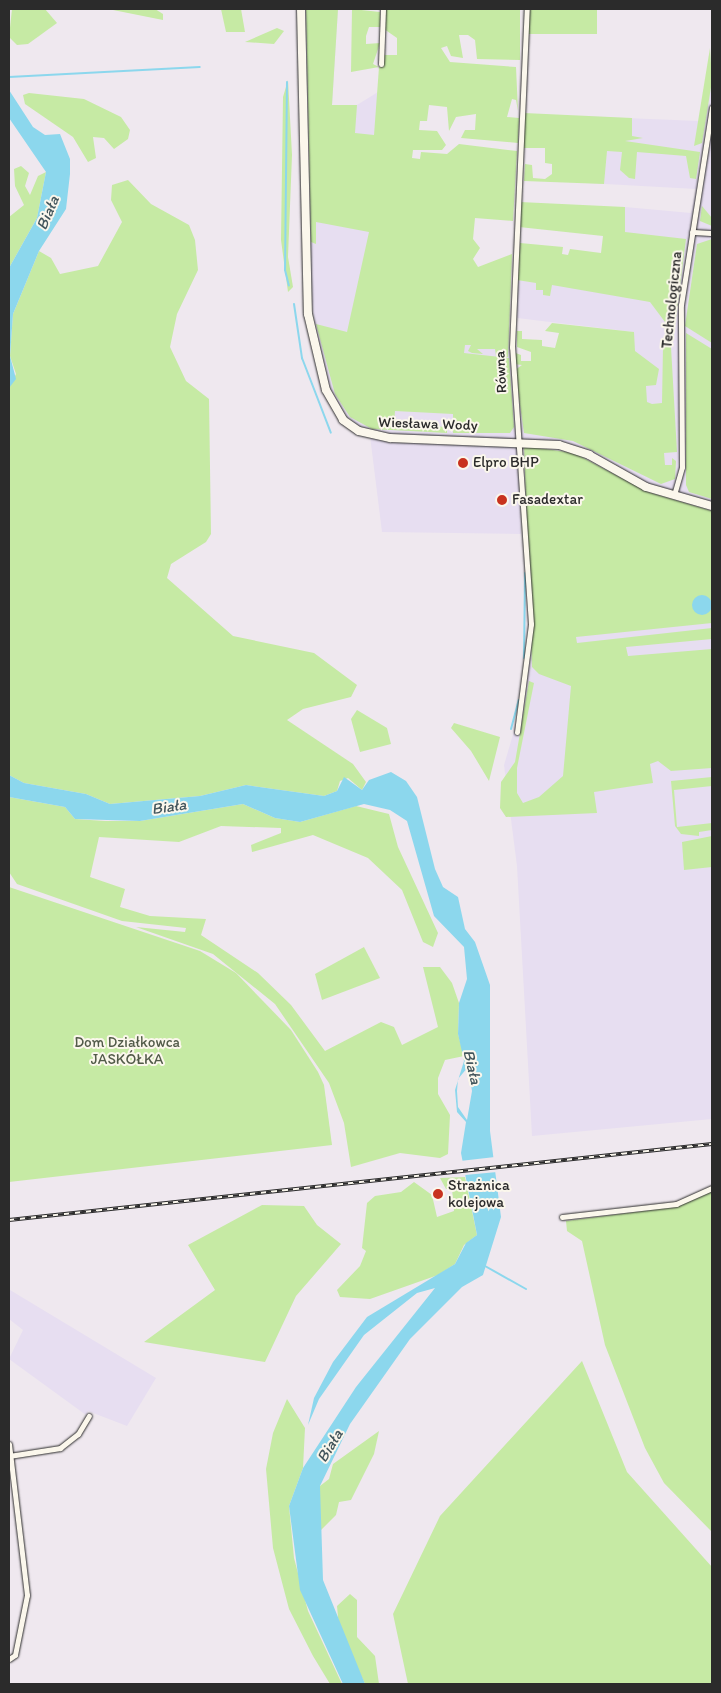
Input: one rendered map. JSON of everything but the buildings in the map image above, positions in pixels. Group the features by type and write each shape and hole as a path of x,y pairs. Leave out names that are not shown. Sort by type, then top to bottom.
{"street":[{"name":"Wiesława Wody","path":"300,9 306,296 312,345 330,400 350,426 370,436 518,441 581,451 641,484 712,506"},
{"path":"381,64 383,9"},
{"name":"Równa","path":"518,732 531,624 512,347 527,9"},
{"name":"Technologiczna","path":"674,495 682,467 678,346 692,232 712,107"},
{"path":"692,232 712,233"},
{"path":"562,1217 676,1204 712,1188"},
{"path":"9,1456 60,1448 78,1434 89,1416"},
{"path":"9,1444 27,1595 16,1655 9,1658"}],"shaded area":[{"path":"305,9 338,9 332,106 357,105 378,92 380,336 512,347 521,375 634,332 517,318 517,280 655,296 624,232 625,207 691,213 696,189 569,182 576,116 699,121 712,48 712,506 661,492 589,455 541,442 518,441 521,534 382,532 370,436 344,414 330,388 317,341 309,279"},
{"path":"712,596 712,1119 532,1136 517,866 504,765 525,694 531,607"},
{"path":"10,1290 156,1378 127,1426 88,1411 86,1415 9,1359 23,1330 9,1319"}],"green space":[{"path":"12,9 45,9 57,23 28,44 17,45 9,37"},
{"path":"155,9 163,14 163,20 113,10"},
{"path":"221,9 241,9 245,32 226,32"},
{"path":"306,9 338,9 332,105 357,105 355,133 374,135 379,67 383,67 384,55 397,55 397,38 384,29 384,9 520,9 520,60 477,59 475,40 468,35 459,35 463,58 451,56 447,46 441,48 450,62 516,67 518,111 516,100 512,99 507,117 519,118 518,143 461,138 465,130 475,130 476,114 456,117 449,131 447,107 429,105 427,121 420,121 419,130 437,131 446,145 442,150 413,150 412,158 420,159 421,152 447,154 459,144 517,151 513,221 475,218 473,239 480,248 473,259 478,267 512,254 508,357 496,356 495,349 477,349 483,354 472,353 468,351 471,345 465,345 464,353 509,358 514,427 510,433 453,433 453,414 395,411 394,424 447,427 447,433 372,429 350,417 335,394 316,324 347,332 369,232 316,222 316,244 311,242"},
{"path":"352,9 380,12 380,27 369,27 366,36 366,44 380,43 373,64 379,67 351,72"},
{"path":"528,9 597,9 597,34 528,34"},
{"path":"277,28 284,31 274,44 245,42"},
{"path":"710,48 712,81 702,143 694,146"},
{"path":"288,80 292,155 288,257 293,287 288,292 281,240 283,97"},
{"path":"29,93 84,99 121,117 130,130 128,139 114,149 104,138 93,137 96,158 88,162 73,137 25,104 23,95"},
{"path":"524,113 632,118 632,136 643,138 625,141 700,152 696,179 690,178 686,156 637,152 635,179 629,178 620,170 622,152 607,151 604,184 524,181 525,164 532,165 533,178 545,179 552,174 552,164 545,163 545,148 522,148"},
{"path":"21,166 29,173 25,186 30,195 38,176 46,172 37,218 9,268 9,217 24,205 15,186 14,169"},
{"path":"128,180 151,204 189,225 195,240 198,270 177,314 170,347 186,381 209,399 211,534 206,542 171,564 167,578 233,636 314,653 357,685 351,697 303,709 287,720 353,764 366,782 362,790 348,778 340,781 337,791 324,796 246,785 200,796 110,804 86,794 24,783 9,775 9,388 16,374 10,356 13,314 39,251 51,258 60,274 98,266 122,222 111,200 112,185"},
{"path":"520,202 625,207 625,232 686,239 673,341 666,340 665,322 650,302 552,285 550,296 543,295 543,290 536,290 536,283 517,280 520,243 563,247 562,254 568,255 570,249 601,253 603,236 519,227"},
{"path":"702,206 712,218 712,226 700,221"},
{"path":"712,239 712,343 685,326 697,244"},
{"path":"552,323 634,332 635,351 659,369 656,385 646,386 647,402 652,404 662,403 663,346 671,347 677,452 664,453 665,465 672,465 672,458 676,461 675,479 661,484 573,441 524,433 515,370 522,365 514,364 513,352 521,355 521,361 531,361 531,352 517,347 517,331 522,331 522,339 542,340 542,346 555,348 559,333 545,331"},
{"path":"686,333 712,349 712,499 689,492 686,485"},
{"path":"524,446 574,453 648,492 712,511 712,623 576,637 577,643 712,628 712,639 626,647 628,656 712,649 712,768 671,771 658,761 650,764 653,783 594,792 597,813 506,817 500,808 501,782 515,762 529,681 534,683 517,768 517,793 523,803 539,797 563,776 571,686 539,674 532,667"},
{"path":"357,710 387,728 391,744 360,752 351,719"},
{"path":"454,723 500,737 489,781 471,751 451,728"},
{"path":"712,777 712,786 674,790 677,827 712,823 712,830 699,832 699,836 681,834 675,826 671,781"},
{"path":"9,797 65,807 75,819 105,821 140,821 243,804 275,818 300,822 356,806 389,814 398,847 438,933 433,947 423,942 402,890 368,858 313,835 252,852 251,845 281,833 281,828 221,826 179,842 99,837 90,877 125,889 120,907 150,916 206,919 201,935 258,973 291,1005 325,1051 381,1022 394,1027 402,1045 438,1027 423,967 440,967 452,983 459,1003 458,1034 464,1056 445,1060 438,1078 438,1094 450,1115 448,1154 440,1158 400,1153 351,1167 344,1123 329,1083 275,1004 213,954 136,927 185,932 186,928 122,921 17,884 9,872"},
{"path":"712,836 712,867 684,870 682,842"},
{"name":"Dom Działkowca JASKÓŁKA","path":"9,887 200,951 236,973 291,1030 318,1072 324,1085 332,1145 9,1182"},
{"path":"364,947 380,978 322,1000 315,974"},
{"path":"465,1177 477,1235 464,1245 455,1264 438,1275 370,1299 340,1297 337,1290 360,1266 366,1251 362,1248 367,1203 375,1196 401,1192 414,1182 432,1195 437,1217 454,1211 452,1189 446,1189 440,1178"},
{"path":"712,1191 712,1532 664,1483 645,1448 605,1345 582,1241 567,1231 566,1221 673,1207"},
{"path":"262,1205 304,1206 317,1225 341,1244 296,1296 265,1362 144,1342 215,1290 188,1245"},
{"path":"582,1361 627,1472 712,1567 712,1684 408,1684 393,1614 440,1516"},
{"path":"287,1399 305,1428 303,1468 289,1506 294,1558 308,1611 342,1684 330,1684 289,1609 273,1548 266,1469 273,1433"},
{"path":"379,1431 374,1454 351,1500 339,1502 336,1515 320,1531 320,1486 329,1479 333,1464"},
{"path":"350,1594 357,1600 357,1637 375,1656 379,1684 365,1684 339,1628 337,1606"}],"water":[{"name":"Biała","path":"9,90 33,127 45,135 60,134 70,159 70,174 66,209 39,251 13,314 10,356 16,379 9,388 9,268 37,218 46,172 9,118"},
{"path":"702,595 709,598 712,605 709,612 702,615 695,612 692,605 695,598"},
{"name":"Biała","path":"391,772 406,781 417,797 435,869 443,887 458,897 465,929 475,942 490,985 490,1131 501,1217 483,1275 462,1287 410,1339 350,1424 320,1486 323,1580 365,1684 343,1684 300,1590 289,1506 303,1468 356,1387 435,1288 417,1293 364,1335 319,1399 308,1425 314,1398 333,1362 367,1317 455,1264 466,1243 477,1235 461,1153 466,1122 457,1112 455,1090 458,1081 458,1107 467,1120 472,1091 468,1067 459,1078 464,1061 458,1034 459,1003 467,979 464,947 434,916 407,821 390,810 364,804 300,822 275,818 243,804 140,821 75,819 65,807 9,797 9,775 24,783 86,794 110,804 200,796 246,785 324,796 337,791 344,777 362,790 369,780"}],"pier":[{"path":"495,1157 497,1172 465,1175 460,1161"}],"waterway":[{"path":"9,77 200,67"},
{"path":"287,82 285,270 289,286"},
{"path":"294,304 302,358 331,433"},
{"path":"524,658 525,573"},
{"path":"511,729 519,700"},
{"path":"485,1266 526,1289"}],"railway":[{"path":"9,1220 712,1144"}],"place":[{"name":"Elpro BHP","path":"463,463"},
{"name":"Fasadextar","path":"502,500"},
{"name":"Strażnica kolejowa","path":"438,1194"}]}
